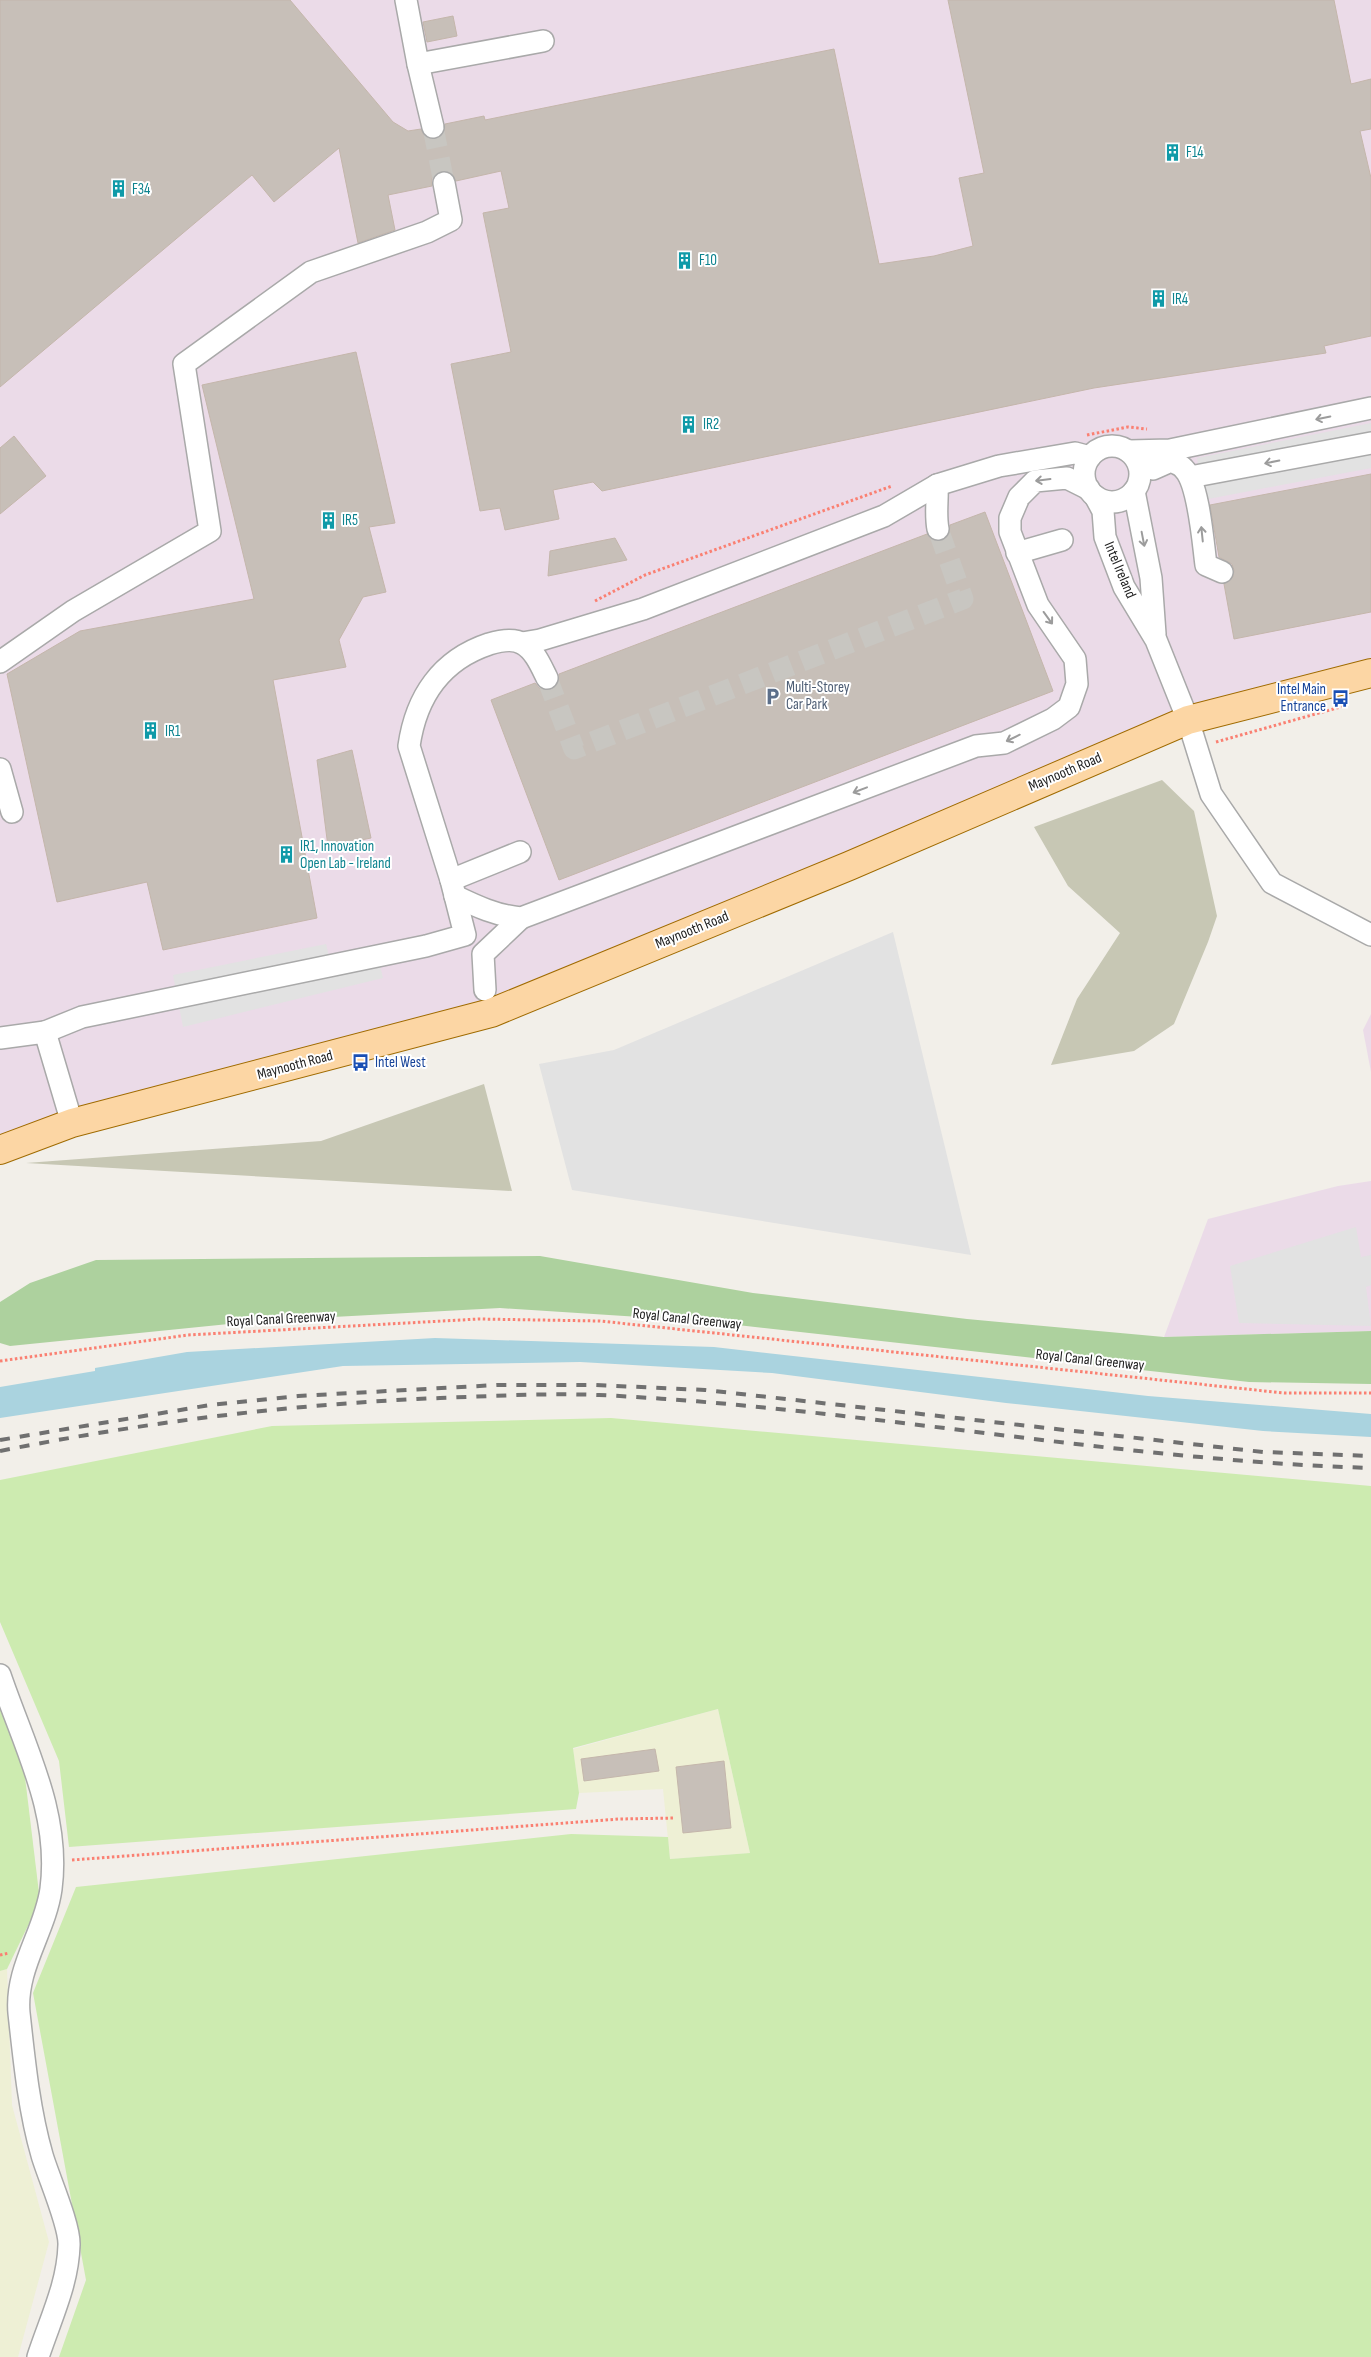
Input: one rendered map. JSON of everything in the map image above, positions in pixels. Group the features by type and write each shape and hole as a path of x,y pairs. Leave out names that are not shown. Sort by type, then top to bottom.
{"main road":[{"name":"Maynooth Road","path":"0,1150 72,1123 491,1013 849,866 1188,720 1371,674"}],"street":[{"path":"406,0 432,126"},
{"path":"418,64 543,41"},
{"path":"0,662 73,611 210,530 184,364 311,272 427,232 451,220 444,183"},
{"path":"1129,451 1170,450 1371,408"},
{"path":"1190,478 1371,443"},
{"path":"1092,493 1084,473 1090,457 1104,447 1122,447 1129,451 1139,466 1142,481"},
{"path":"1142,481 1170,450"},
{"path":"1090,457 1075,453 999,466 937,485 884,516 643,609 540,640 522,643 501,640 476,648 441,671 429,687 412,724 409,746 453,888 465,934 487,995 483,954 521,918 976,746 1004,742 1058,715 1069,706 1078,684 1075,660 1038,605 1010,532 1010,518 1019,497 1035,481 1067,478 1111,502 1119,501 1142,481 1171,461 1183,468 1190,478 1201,524 1206,565 1222,572"},
{"name":"Intel Ireland","path":"1142,481 1156,640"},
{"path":"937,485 938,501 935,514 938,529"},
{"name":"Intel Ireland","path":"1092,493 1103,512 1105,537 1124,587 1156,640 1188,720 1211,794 1272,883 1371,935"},
{"path":"1017,553 1062,540"},
{"path":"522,643 536,657 547,678"},
{"path":"0,769 12,812"},
{"path":"453,888 520,852"},
{"path":"453,888 476,907 507,917 521,918"},
{"path":"0,1038 45,1032 82,1017 426,946 465,934"},
{"path":"45,1032 72,1123"},
{"path":"0,1675 42,1788 50,1821 54,1862 51,1891 21,1978 19,2010 41,2154 69,2242 67,2273 38,2357"}],"path":[{"name":"Royal Canal Greenway","path":"0,1361 188,1335 479,1319 600,1321 1284,1392 1371,1393"},
{"path":"54,1862 619,1819 675,1818"}],"shaded area":[{"path":"0,0 1371,0 1371,661 1270,690 493,1019 0,1152"},
{"path":"1371,423 1371,468 1203,500 1197,458"},
{"path":"1162,780 1194,811 1217,916 1208,942 1174,1024 1134,1051 1051,1065 1077,999 1120,933 1068,886 1034,827"},
{"path":"893,932 971,1255 572,1190 539,1064 614,1050"},
{"path":"326,944 329,956 375,945 383,978 183,1027 173,975"},
{"path":"1371,1014 1371,1072 1363,1030"},
{"path":"484,1084 512,1191 26,1163 321,1141"},
{"path":"1371,1181 1371,1331 1164,1337 1208,1219 1338,1186"},
{"path":"1356,1227 1361,1257 1371,1255 1371,1285 1366,1287 1371,1326 1239,1323 1230,1266"},
{"path":"718,1709 750,1853 670,1859 663,1789 579,1793 573,1749"},
{"path":"7,1969 12,2105 49,2242 18,2357 0,2357 0,1971"}],"green space":[{"path":"540,1256 753,1293 967,1319 1164,1337 1371,1331 1371,1384 1249,1382 702,1321 500,1308 259,1321 10,1346 0,1343 0,1302 30,1283 96,1260"},
{"path":"611,1418 1371,1486 1371,2357 59,2357 86,2280 33,1993 76,1887 571,1834 668,1837 670,1859 750,1853 718,1709 573,1748 579,1793 576,1809 69,1847 59,1761 0,1622 0,1480 272,1426"},
{"path":"0,1700 24,1769 40,1901 7,1969 0,1971"}],"water":[{"path":"435,1338 714,1347 1148,1396 1371,1414 1371,1437 1263,1431 1006,1403 772,1373 580,1362 343,1366 0,1418 0,1387 95,1371 95,1368 187,1352"}],"building":[{"path":"0,0 290,0 393,122 408,131 421,129 424,135 430,139 442,136 445,124 484,116 485,120 834,49 879,264 934,256 973,246 959,178 984,173 948,0 1334,0 1351,84 1371,79 1371,129 1360,131 1371,178 1371,336 1324,346 1326,353 1094,388 602,491 593,482 553,490 559,519 505,530 500,508 480,511 451,364 511,352 483,213 509,208 501,171 456,181 449,171 441,171 432,178 432,186 388,195 395,230 358,243 339,148 274,202 252,175 0,387"},
{"path":"453,16 457,36 427,42 423,22"},
{"path":"356,352 395,523 369,527 386,592 363,597 339,640 346,667 273,680 317,918 163,950 147,882 57,902 7,674 80,631 254,599 202,385"},
{"path":"14,436 46,476 0,514 0,448"},
{"path":"1371,474 1371,612 1234,639 1224,584 1233,577 1234,570 1232,564 1219,557 1210,505"},
{"name":"Multi-Storey Car Park","path":"985,512 1053,691 559,880 491,700 535,683 540,689 552,689 558,685 559,674 927,534 933,540 940,541 949,534 950,525"},
{"path":"615,538 627,560 548,576 550,551"},
{"path":"352,750 371,838 328,847 317,760"},
{"path":"655,1749 659,1771 584,1781 581,1759"},
{"path":"724,1761 731,1828 683,1833 676,1767"}],"tunnel":[{"path":"433,127 444,183"},
{"path":"547,678 574,749 963,599 938,529"}],"railway":[{"path":"0,1440 210,1405 298,1396 497,1385 596,1385 705,1390 1263,1452 1371,1456"},
{"path":"0,1451 109,1431 274,1410 440,1398 579,1394 696,1401 792,1410 1177,1455 1371,1468"}],"place":[{"name":"F14","path":"1172,152"},
{"name":"F34","path":"118,189"},
{"name":"F10","path":"685,260"},
{"name":"IR4","path":"1158,299"},
{"name":"IR2","path":"689,424"},
{"name":"IR5","path":"328,520"},
{"name":"Multi-Storey Car Park","path":"772,696"},
{"name":"Intel Main Entrance","path":"1340,698"},
{"name":"IR1","path":"151,731"},
{"name":"IR1, Innovation Open Lab - Ireland","path":"286,855"},
{"name":"Intel West","path":"361,1062"}]}
